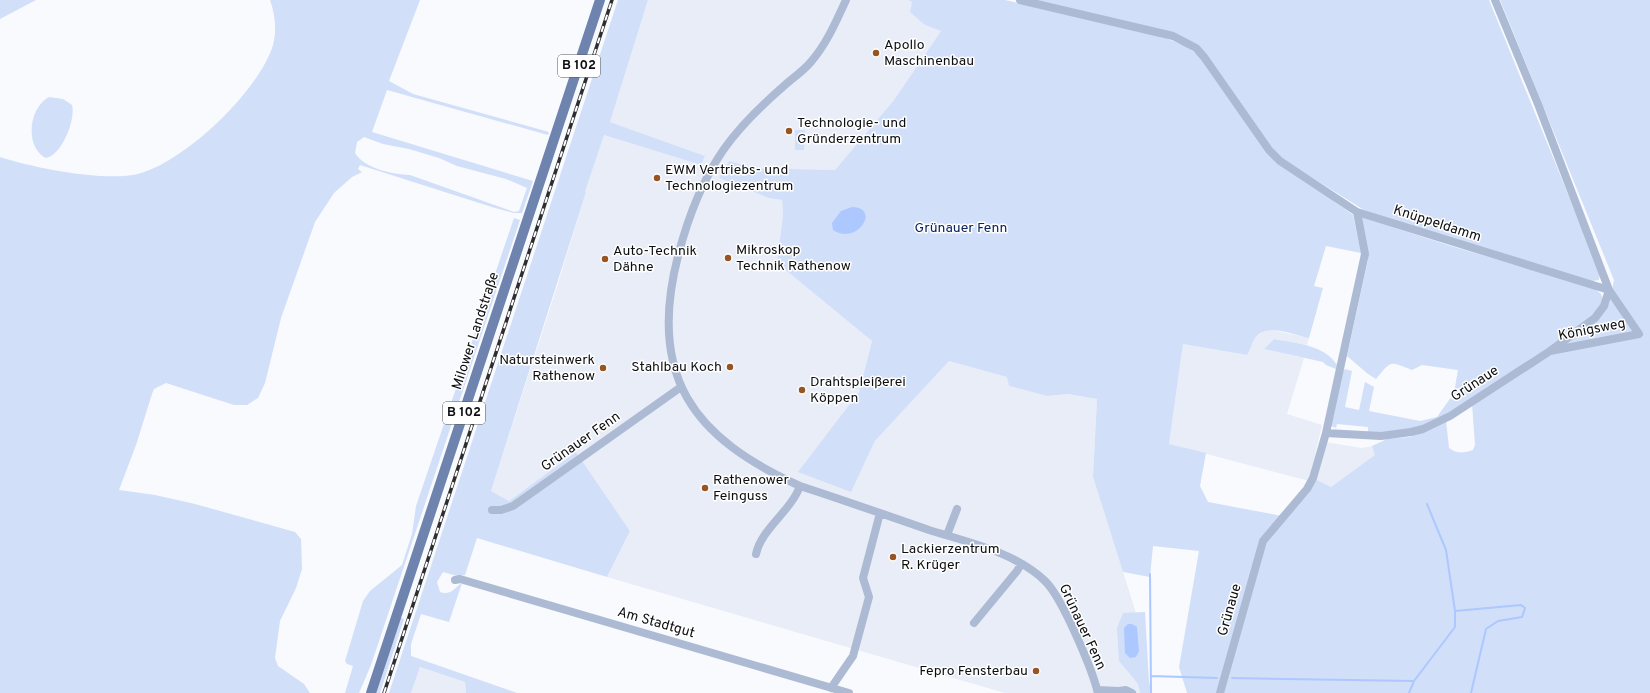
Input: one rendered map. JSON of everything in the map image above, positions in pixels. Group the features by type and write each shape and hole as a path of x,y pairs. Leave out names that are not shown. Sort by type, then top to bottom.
{"main road":[{"name":"Milower Landstraße","path":"371,693 600,0"}],"street":[{"name":"Grünauer Fenn","path":"840,14 843,0"},
{"name":"Grünauer Fenn","path":"846,0 823,45 810,63 760,108 732,138 707,175 693,204 676,262 668,318 672,360 681,387 706,425 725,443 750,461 800,486 947,536 1021,564 1038,575 1053,592 1083,654 1098,691 1126,690 1132,693"},
{"name":"Knüppeldamm","path":"1020,0 1154,31 1182,40 1196,48 1204,56 1269,150 1280,160 1356,212 1609,290"},
{"path":"1495,0 1538,104 1609,290"},
{"name":"Grünaue","path":"1220,693 1264,541 1306,489 1312,478 1326,433 1365,254 1356,212"},
{"name":"Grünaue","path":"1326,433 1381,436 1423,429 1450,416 1550,351 1595,318 1604,306 1609,290"},
{"name":"Königsweg","path":"1550,351 1639,334 1609,290"},
{"name":"Grünauer Fenn","path":"492,510 501,510 513,506 681,387"},
{"path":"756,554 762,540 789,507 800,486"},
{"path":"947,536 958,509"},
{"path":"831,688 853,656 869,597 863,578 880,513"},
{"path":"974,623 1017,571 1021,564"},
{"name":"Am Stadtgut","path":"455,580 460,579 849,693"}],"shaded area":[{"path":"648,0 908,0 912,2 925,25 941,31 894,100 835,170 754,168 729,161 769,198 782,200 783,214 777,263 872,341 859,392 799,472 862,469 875,441 949,361 1008,377 1009,386 1047,396 1068,394 1097,399 1093,477 1136,613 1123,613 1119,661 1138,684 1140,693 1005,693 607,577 630,531 576,452 509,501 491,491 555,293 586,192 584,191 604,135 701,165 705,156 610,122"},
{"path":"1265,330 1272,330 1309,338 1307,345 1274,339 1264,349 1304,358 1287,414 1322,425 1309,481 1169,444 1183,344 1247,355 1255,337"},
{"path":"1325,442 1362,448 1372,446 1376,455 1331,487 1315,479"},
{"path":"420,667 465,682 466,693 411,693"}],"green space":[{"path":"0,0 36,0 0,19"},
{"path":"270,0 420,0 389,81 413,94 549,132 548,135 387,90 372,132 533,181 522,213 514,213 495,208 360,165 358,169 362,172 352,177 334,193 315,222 281,318 265,383 258,398 247,405 234,405 166,383 154,389 136,445 119,490 155,495 195,504 295,532 301,539 302,569 296,588 280,621 275,658 278,666 304,684 310,693 0,693 0,157 49,169 89,175 124,176 138,174 157,167 198,140 237,103 253,83 265,63 273,45 275,28","holes":["364,137 383,144 409,149 439,158 457,166 506,179 527,188 519,211 514,212 410,175 380,170 365,163 355,153 357,142"]},
{"path":"618,0 648,0 610,122 705,156 701,165 604,135 491,491 509,501 576,452 630,531 607,577 477,538 465,575 457,576 443,572 437,582 440,592 444,593 452,591 462,583 449,622 421,614 411,644 411,656 517,693 466,693 465,682 420,667 411,693 389,693"},
{"path":"908,0 1005,0 1151,34 1180,44 1198,55 1204,61 1267,153 1353,215 1361,253 1326,246 1314,286 1323,288 1309,338 1288,332 1273,330 1266,331 1260,333 1255,338 1247,355 1183,344 1169,444 1206,453 1200,486 1208,502 1282,516 1262,539 1217,693 1187,693 1179,667 1199,551 1153,546 1150,577 1123,572 1093,477 1097,399 1068,394 1047,396 1009,386 1007,377 949,361 875,441 851,492 798,472 859,392 872,341 777,263 783,214 782,200 769,198 719,178 729,161 754,168 835,170 894,100 941,31 925,25 910,12 912,2"},
{"path":"1034,0 1489,0 1600,273 1599,280 1592,281 1455,241 1364,210 1281,158 1196,45"},
{"path":"1500,0 1650,0 1650,693 1223,693 1265,541 1308,494 1315,479 1331,487 1375,455 1372,446 1387,439 1410,437 1446,421 1449,448 1461,452 1473,450 1475,445 1472,404 1609,304 1614,280"},
{"path":"49,97 63,99 72,105 73,111 70,127 62,144 52,155 46,158 39,153 34,145 32,127 33,118 37,109 42,102"},
{"path":"795,130 805,130 804,150 795,150"},
{"path":"1361,217 1451,246 1594,288 1601,294 1603,300 1593,317 1548,349 1435,421 1411,430 1383,433 1368,432 1368,427 1337,424 1336,428 1331,426 1343,371 1345,369 1352,371 1345,407 1359,410 1365,382 1374,387 1369,411 1420,421 1437,417 1454,393 1458,370 1422,365 1412,370 1399,365 1391,364 1385,368 1376,379 1347,356 1368,260"},
{"path":"514,218 520,220 371,665 359,693 345,693 353,666 347,664 345,661 363,601 370,591 402,565 412,534 416,506"},
{"path":"1274,339 1317,349 1332,358 1337,365 1336,369 1326,365 1323,362 1264,349"},
{"path":"1145,612 1149,682 1152,693 1140,693 1138,684 1119,661 1117,628 1123,613"},
{"path":"400,617 404,619 380,693 376,693"}],"water":[{"path":"852,207 861,209 865,213 863,224 858,230 851,233 842,234 833,230 832,223 841,211"},
{"path":"1128,624 1132,624 1137,627 1139,651 1136,657 1130,658 1125,653 1124,628"}],"waterway":[{"path":"1232,678 1414,681 1455,627 1455,611 1446,550 1427,504"},
{"path":"1150,574 1151,693"},
{"path":"1455,611 1521,605 1525,608 1522,617 1498,621 1486,629 1471,693"},
{"path":"1151,676 1217,678"},
{"path":"1409,693 1414,681"}],"railway":[{"path":"384,693 612,0"}],"place":[{"name":"Apollo Maschinenbau","path":"876,53"},
{"name":"Technologie- und Gründerzentrum","path":"789,131"},
{"name":"EWM Vertriebs- und Technologiezentrum","path":"657,178"},
{"name":"Mikroskop Technik Rathenow","path":"728,258"},
{"name":"Auto-Technik Dähne","path":"605,259"},
{"name":"Stahlbau Koch","path":"730,367"},
{"name":"Natursteinwerk Rathenow","path":"603,368"},
{"name":"Drahtspleißerei Köppen","path":"802,390"},
{"name":"Rathenower Feinguss","path":"705,488"},
{"name":"Lackierzentrum R. Krüger","path":"893,557"},
{"name":"Fepro Fensterbau","path":"1036,671"}]}
